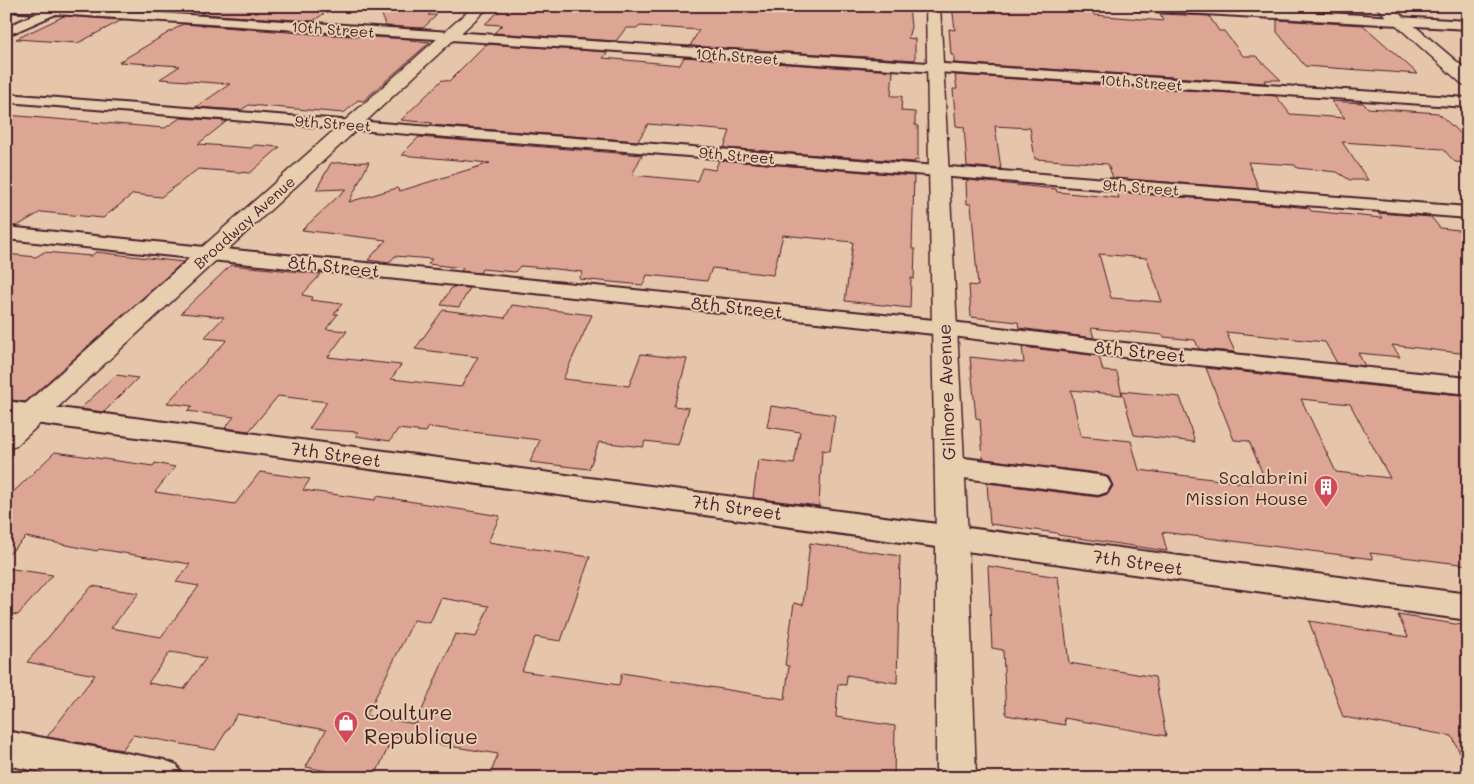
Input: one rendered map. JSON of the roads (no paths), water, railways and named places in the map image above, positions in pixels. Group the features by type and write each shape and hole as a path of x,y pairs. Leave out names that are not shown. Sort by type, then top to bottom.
{"main road":[{"name":"Broadway Avenue","path":"6,438 19,412 210,253 483,6"},
{"name":"Gilmore Avenue","path":"933,6 952,537 956,778"},
{"path":"1382,6 1468,80"}],"street":[{"path":"1136,6 1468,25"},
{"name":"10th Street","path":"6,7 58,8 448,37 1468,103"},
{"path":"6,32 58,8"},
{"name":"9th Street","path":"6,98 1468,212"},
{"name":"8th Street","path":"6,233 944,328 1105,348 1468,386"},
{"name":"7th Street","path":"19,412 1468,607"},
{"path":"948,466 1098,485"},
{"path":"6,748 164,778"}],"place":[{"name":"Scalabrini Mission House","path":"1326,508"},
{"name":"Coulture Republique","path":"346,744"}]}
